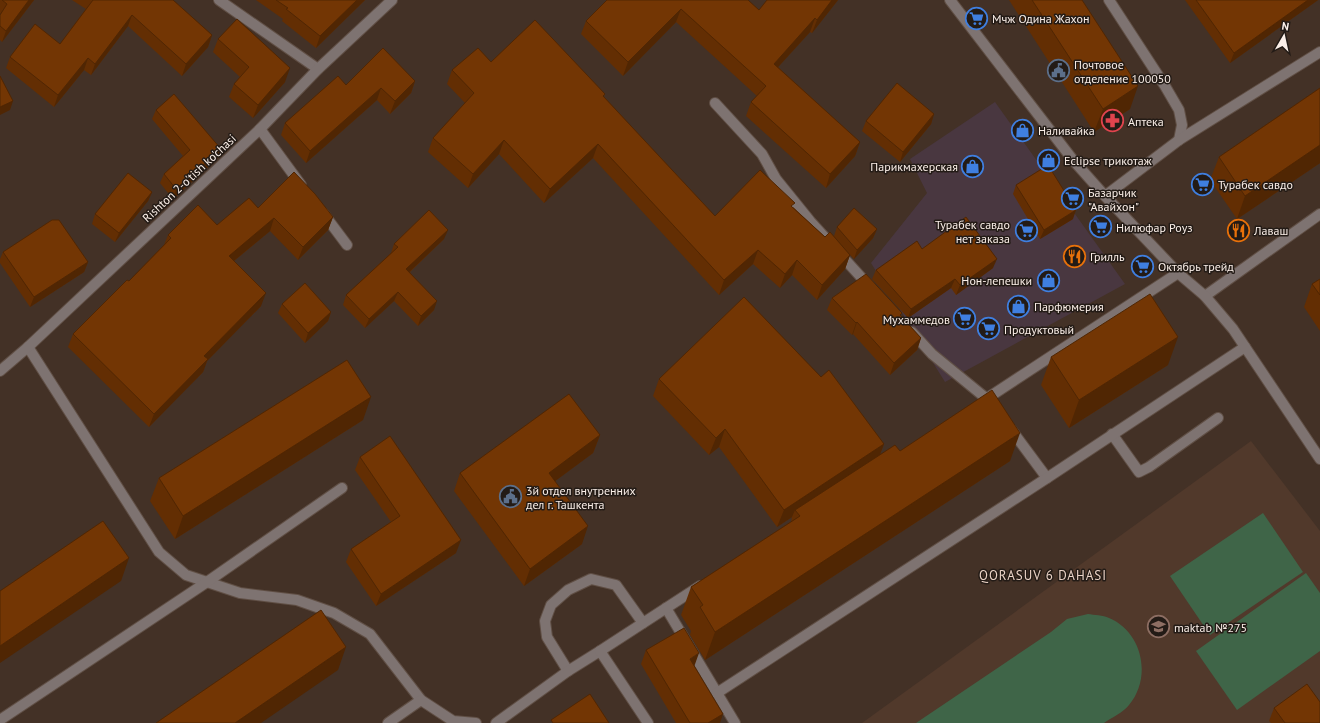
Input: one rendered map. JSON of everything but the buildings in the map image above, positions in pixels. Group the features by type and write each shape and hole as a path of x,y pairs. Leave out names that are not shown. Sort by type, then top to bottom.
{"street":[{"path":"219,0 318,69"},
{"name":"Rishton 2-o'tish ko'chasi","path":"0,371 28,347 260,129 318,69 392,0"},
{"path":"950,0 1073,160 1178,273 1205,296 1233,329 1320,459"},
{"path":"1109,0 1179,110 1182,125 1179,140"},
{"path":"1105,196 1179,140 1320,52"},
{"path":"715,103 762,154 776,179 810,221 878,296"},
{"path":"260,129 305,190"},
{"path":"314,203 347,245"},
{"path":"1205,296 1320,214"},
{"path":"973,407 1178,273"},
{"path":"905,325 932,354 987,399 996,411"},
{"path":"28,347 159,552 186,575 240,593 297,600 334,613 370,634 421,700 453,721 476,723"},
{"path":"717,693 1245,347"},
{"path":"1112,434 1138,472 1149,467 1218,418"},
{"path":"1005,423 1047,478"},
{"path":"0,720 207,582 342,488"},
{"path":"568,671 547,637 545,621 552,605 568,590 591,580 616,585 643,623"},
{"path":"496,723 568,671 706,582"},
{"path":"666,608 735,723"},
{"path":"600,651 648,723"},
{"path":"388,723 421,700"}],"shaded area":[{"path":"995,102 1125,284 945,382 871,263 927,193 910,159"},
{"name":"maktab №275","path":"1251,441 1320,531 1320,723 862,723"}],"green space":[{"path":"1263,513 1303,572 1210,635 1170,576"},
{"path":"1306,573 1320,593 1320,651 1237,710 1196,651"},
{"path":"1088,614 1107,617 1121,625 1130,634 1140,657 1142,669 1136,694 1127,708 1117,715 1104,723 916,723 1051,632 1067,619"}],"place":[{"name":"Мчж Одина Жахон","path":"977,18"},
{"name":"Почтовое отделение 100050","path":"1058,71"},
{"name":"Аптека","path":"1113,121"},
{"name":"Наливайка","path":"1023,130"},
{"name":"Eclipse трикотаж","path":"1048,160"},
{"name":"Парикмахерская","path":"973,166"},
{"name":"Турабек савдо","path":"1202,184"},
{"name":"Базарчик \"Авайхон\"","path":"1073,199"},
{"name":"Нилюфар Роуз","path":"1101,227"},
{"name":"Лаваш","path":"1238,230"},
{"name":"Турабек савдо нет заказа","path":"1026,231"},
{"name":"Грилль","path":"1074,256"},
{"name":"Октябрь трейд","path":"1143,266"},
{"name":"Нон-лепешки","path":"1048,280"},
{"name":"Парфюмерия","path":"1019,306"},
{"name":"Мухаммедов","path":"965,319"},
{"name":"Продуктовый","path":"988,329"},
{"name":"3й отдел внутренних дел г. Ташкента","path":"511,497"},
{"name":"maktab №275","path":"1158,627"}],"district":[{"name":"QORASUV 6 DAHASI","path":"1043,575"}]}
